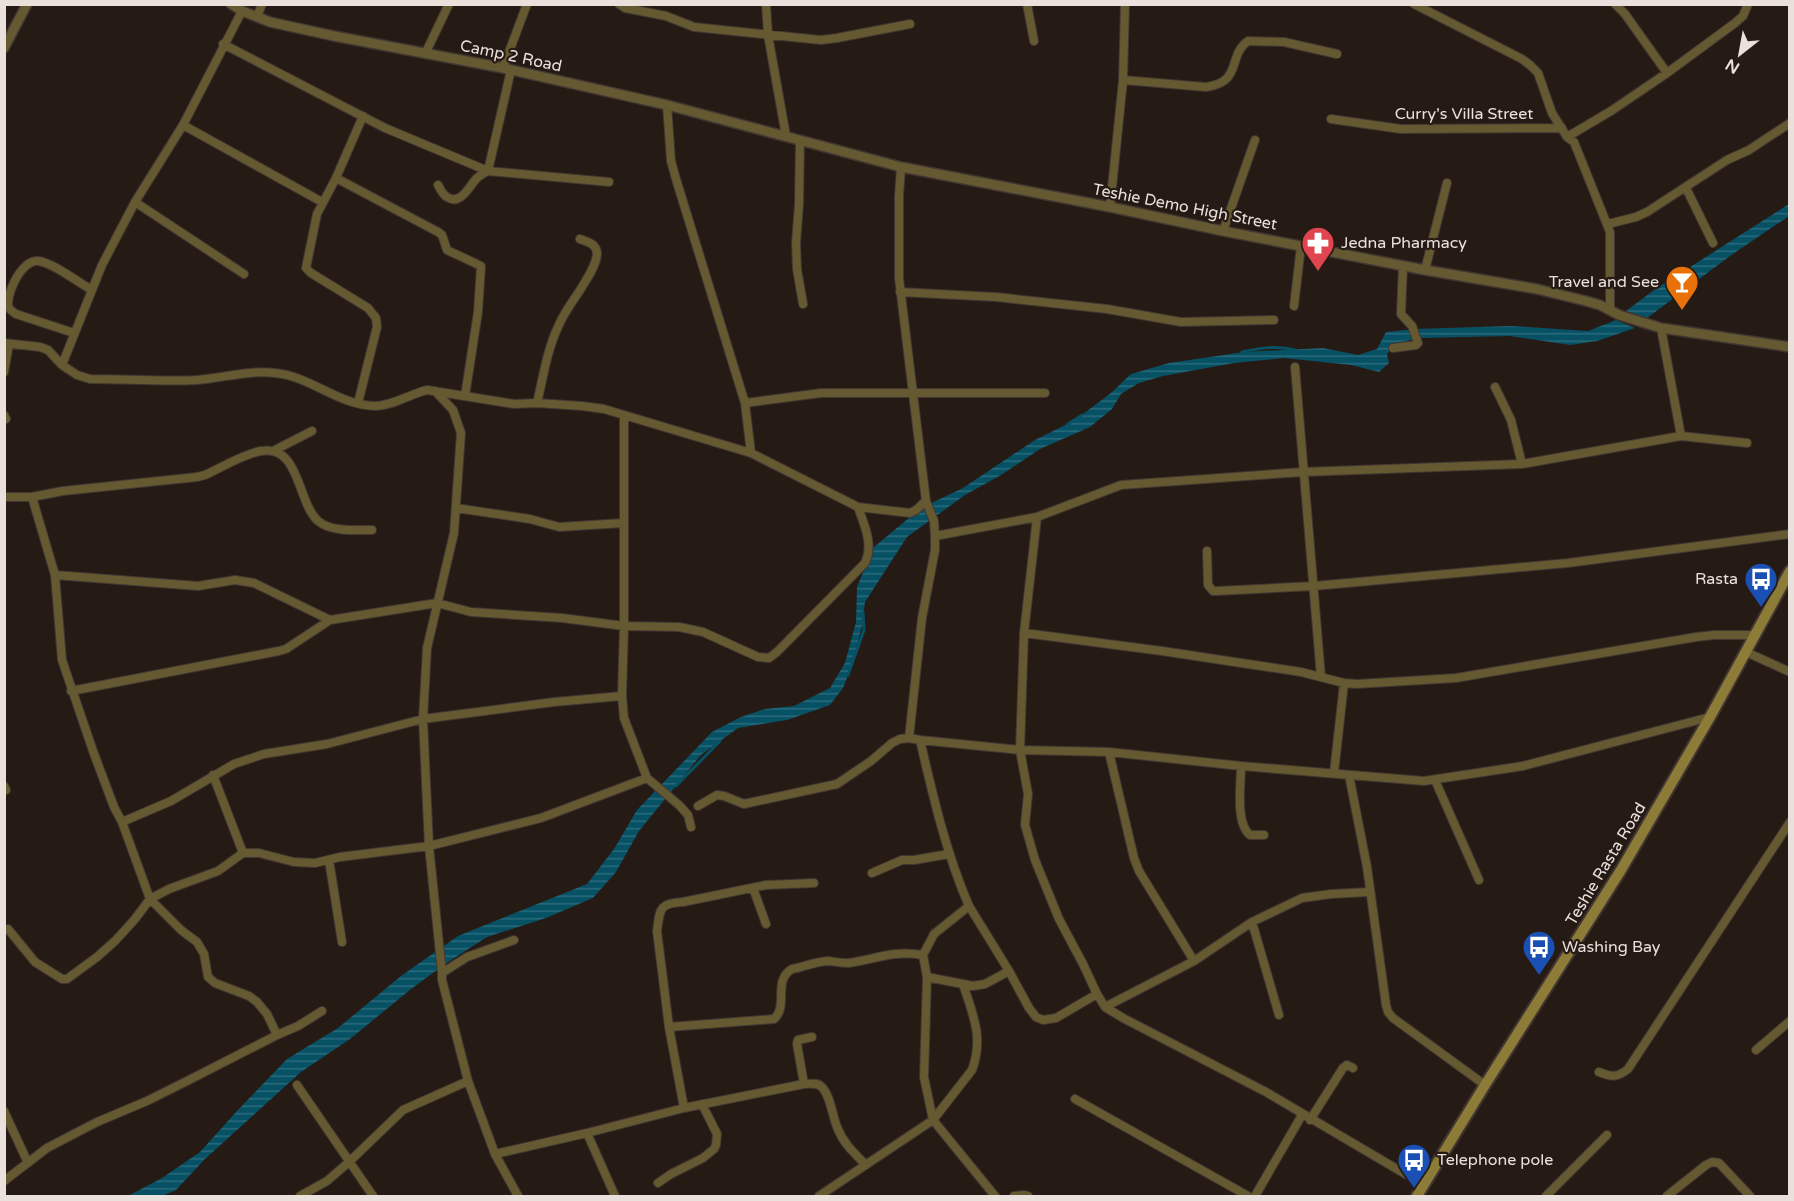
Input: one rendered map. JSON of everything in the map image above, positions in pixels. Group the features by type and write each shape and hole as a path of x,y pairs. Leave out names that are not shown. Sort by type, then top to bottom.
{"main road":[{"name":"Teshie Rasta Road","path":"1417,1197 1621,870 1710,717 1788,575"}],"street":[{"path":"4,48 27,4"},
{"name":"Camp 2 Road","path":"231,4 270,22 507,69 667,105 786,136"},
{"path":"257,17 262,4"},
{"path":"425,54 449,4"},
{"path":"438,185 446,197 452,199 462,197 476,179 488,171 507,69 527,4"},
{"path":"619,4 625,8 666,16 694,27 827,40 910,24"},
{"path":"766,4 768,35 786,136"},
{"path":"1027,4 1034,41"},
{"path":"1110,207 1123,80 1125,4"},
{"path":"1414,4 1522,59 1538,73 1552,113 1567,137 1574,142 1608,224 1614,312"},
{"path":"1615,4 1667,73"},
{"path":"1567,137 1611,111 1667,73 1735,23 1743,16 1748,4"},
{"path":"62,365 102,265 135,202 183,125 242,11"},
{"path":"1123,80 1206,87 1216,85 1225,81 1244,44 1248,41 1284,42 1337,54"},
{"path":"224,44 398,134 488,171 609,182"},
{"path":"667,105 671,161 745,403 751,453"},
{"path":"358,403 377,327 376,318 368,308 306,268 314,223 363,116"},
{"name":"Curry's Villa Street","path":"1331,119 1401,129 1562,128"},
{"path":"1608,224 1636,217 1790,123"},
{"path":"183,125 322,202"},
{"name":"Teshie Demo High Street","path":"786,136 901,167 1403,266 1537,289 1586,301 1661,328 1790,347"},
{"path":"800,140 796,243 797,269 803,304"},
{"path":"1223,231 1255,140"},
{"path":"901,167 898,196 900,292 926,501 934,521 935,536 935,550 922,618 909,738"},
{"path":"336,177 438,232 442,235 447,250 481,266 478,312 465,396"},
{"path":"1425,270 1447,183"},
{"path":"1686,188 1713,243"},
{"path":"135,202 244,274"},
{"path":"537,403 554,336 589,276 597,253 591,243 580,240"},
{"path":"1294,306 1302,246"},
{"path":"74,333 10,310 8,298 20,269 32,261 39,261 92,290"},
{"path":"1393,348 1418,343 1412,326 1401,314 1403,266"},
{"path":"900,292 996,297 1107,309 1181,322 1274,320"},
{"path":"1661,328 1681,436"},
{"path":"4,372 7,343 48,350 62,365 77,375 90,379 197,380 248,373 274,373 300,379 343,400 375,406 428,390 514,404 582,406 624,415 751,453 858,507 910,513 926,501"},
{"path":"1294,367 1321,677"},
{"path":"1495,387 1511,420 1522,464"},
{"path":"435,391 453,410 461,433 454,533 425,660 423,719 429,846 438,950 447,1002 468,1081 495,1154 518,1197"},
{"path":"745,403 821,393 1045,393"},
{"path":"624,415 622,696 624,718 647,778 688,815 691,827"},
{"path":"4,497 32,497 197,477 261,451 273,451 312,431"},
{"path":"935,536 1037,517 1121,485 1303,472 1522,464 1681,436 1747,443"},
{"path":"273,451 292,465 310,511 318,521 330,527 372,530"},
{"path":"32,497 55,574 62,660 71,691 150,899 181,930 197,942 204,954 208,976 215,983 249,996 257,1002 267,1014 277,1035"},
{"path":"71,691 279,651 286,649 330,620 437,603 471,612 562,618 624,626 679,627 704,633 758,657 769,658 865,563 870,546 858,507"},
{"path":"456,508 530,519 559,527 623,523"},
{"path":"1037,517 1024,633 1020,750 1028,794 1025,825 1035,860 1059,919 1096,994 1105,1007 1266,1092 1310,1120 1424,1185"},
{"path":"1207,551 1208,585 1213,591 1314,586 1568,563 1790,534"},
{"path":"55,574 198,586 245,580 330,620"},
{"path":"1024,633 1301,672 1344,683 1456,678 1696,637 1734,635 1754,635 1754,637"},
{"path":"1746,652 1790,672"},
{"path":"1334,773 1344,683"},
{"path":"122,822 171,801 234,764 264,754 327,744 423,719 554,702 622,696"},
{"path":"698,806 717,795 744,804 837,784 871,761 892,743 909,738 1020,750 1109,752 1241,766 1435,780 1523,766 1710,717"},
{"path":"920,740 949,854 969,906 1029,1008 1036,1017 1043,1020 1056,1018 1096,994"},
{"path":"1109,752 1139,871 1194,962"},
{"path":"1241,766 1240,807 1244,827 1250,835 1264,835"},
{"path":"213,775 243,853"},
{"path":"1349,775 1366,867 1388,1012 1485,1085"},
{"path":"8,929 35,962 62,979 67,979 115,941 150,899 169,889 218,871 243,853 259,853 294,862 315,863 429,846 541,818 647,778"},
{"path":"1435,780 1479,880"},
{"path":"1599,1072 1615,1077 1628,1069 1790,822"},
{"path":"872,873 902,860 949,854"},
{"path":"329,860 342,942"},
{"path":"684,1108 669,1027 657,931 663,907 671,902 684,902 766,885 814,883"},
{"path":"753,888 766,924"},
{"path":"1105,1007 1194,962 1252,922 1302,898 1369,892"},
{"path":"969,906 934,934 923,955 927,977 924,1077 933,1120 995,1197"},
{"path":"1252,922 1280,1015"},
{"path":"441,970 467,957 514,940"},
{"path":"669,1027 774,1019 780,1012 783,978 792,969 827,961 855,962 890,953 906,952 923,955"},
{"path":"927,977 973,986 985,984 1009,971"},
{"path":"819,1197 933,1120 972,1070 975,1062 978,1029 963,984"},
{"path":"4,1180 47,1148 298,1026 322,1011"},
{"path":"1756,1050 1790,1021"},
{"path":"804,1084 797,1044 802,1038 812,1037"},
{"path":"1310,1120 1343,1068 1347,1065 1353,1068"},
{"path":"300,1197 327,1181 403,1110 468,1081"},
{"path":"495,1154 702,1104 816,1083 822,1087 831,1104 837,1127 846,1144 866,1165"},
{"path":"297,1085 373,1197"},
{"path":"1075,1100 1248,1197"},
{"path":"658,1183 703,1158 717,1145 717,1134 702,1104"},
{"path":"4,1111 28,1163"},
{"path":"1255,1197 1302,1114"},
{"path":"587,1133 615,1197"},
{"path":"1546,1197 1607,1135"},
{"path":"1667,1197 1712,1162 1719,1163 1750,1197"},
{"path":"1014,1197 1024,1195 1028,1197"}],"water":[{"path":"1789,204 1789,216 1730,256 1643,321 1626,311 1654,290"},
{"path":"1616,320 1635,328 1597,341 1570,345 1510,336 1421,338 1396,343 1387,354 1389,363 1379,372 1351,365 1284,358 1234,363 1163,376 1139,383 1121,394 1112,409 1090,427 1040,449 965,495 907,537 865,602 862,626 852,666 843,688 830,705 787,720 738,728 701,755 639,831 616,872 593,898 546,918 487,937 448,962 350,1039 301,1072 205,1159 176,1190 162,1196 128,1196 162,1178 200,1152 287,1059 338,1028 401,976 458,936 587,884 614,849 637,810 712,732 741,717 765,709 794,706 830,688 845,663 856,622 857,587 874,547 921,508 963,488 1035,440 1075,420 1111,393 1131,374 1169,363 1244,352 1323,348 1358,355 1377,349 1386,332 1511,326 1588,331"}],"waterway":[{"path":"1242,352 1269,348 1295,350"},
{"path":"1068,424 1082,415"},
{"path":"848,675 864,630 863,612"},
{"path":"676,786 720,741"}],"place":[{"name":"Jedna Pharmacy","path":"1318,272"},
{"name":"Travel and See","path":"1682,311"},
{"name":"Rasta","path":"1761,608"},
{"name":"Washing Bay","path":"1539,976"},
{"name":"Telephone pole","path":"1414,1189"}]}
